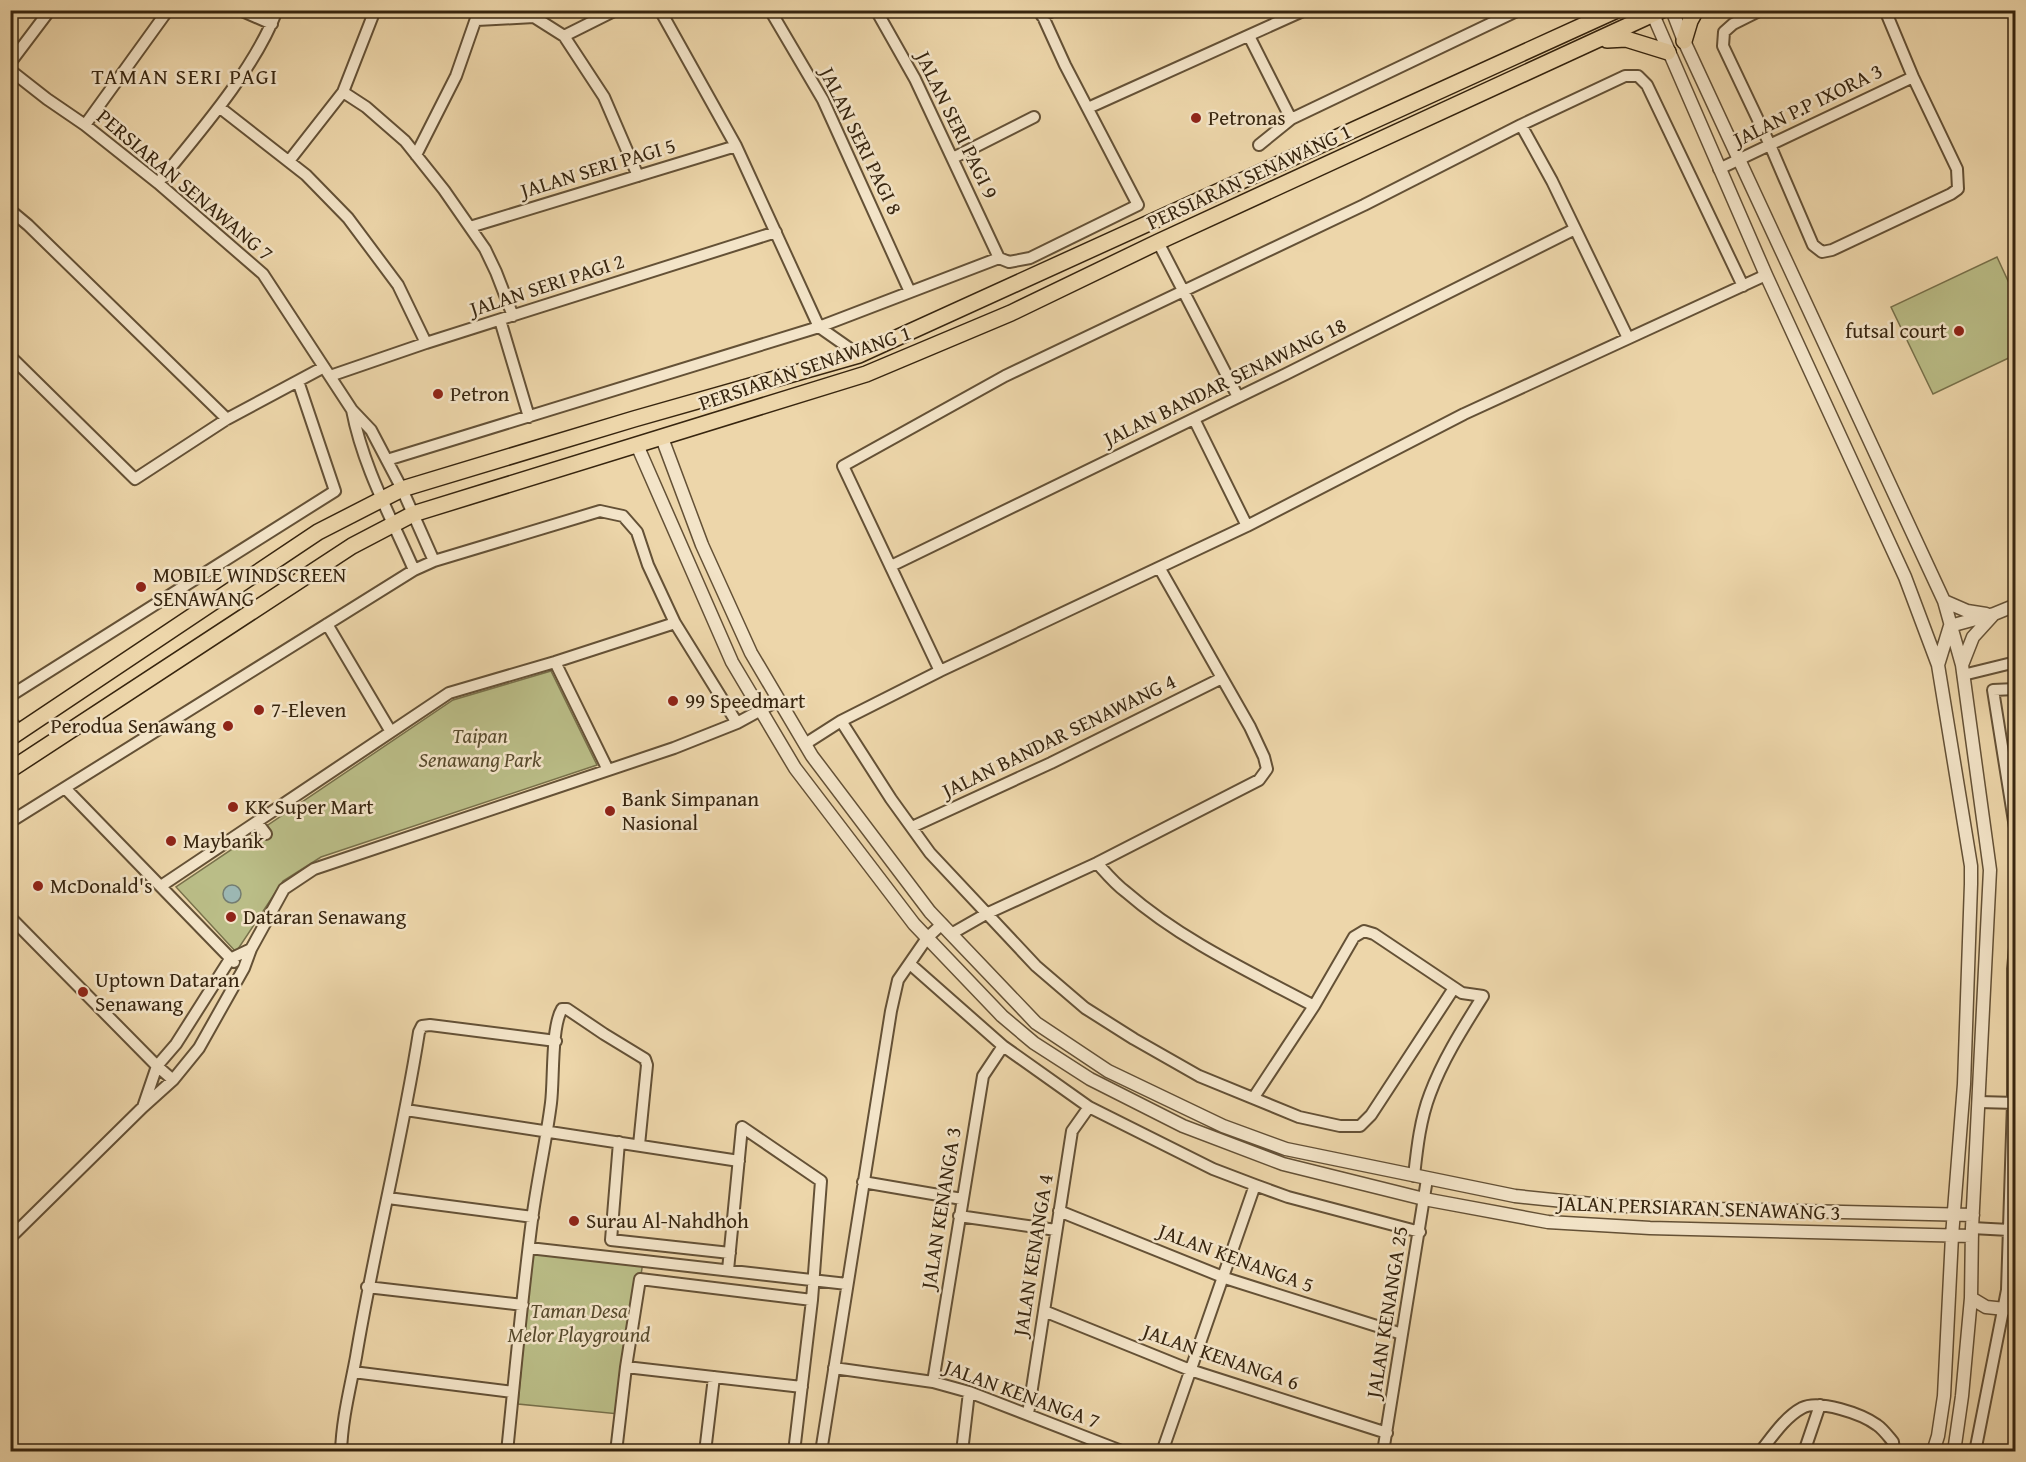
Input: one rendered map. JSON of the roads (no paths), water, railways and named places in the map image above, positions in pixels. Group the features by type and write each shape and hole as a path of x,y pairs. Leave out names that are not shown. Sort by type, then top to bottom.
{"main road":[{"name":"PERSIARAN SENAWANG 1","path":"14,730 318,532 402,489 859,355 1617,10"},
{"path":"1684,41 1696,10"},
{"name":"PERSIARAN SENAWANG 1","path":"10,770 352,546 393,523 413,514 867,374 1011,313 1158,242 1597,41 1655,12"},
{"path":"1597,41 1626,39 1668,52"}],"street":[{"path":"10,63 50,10"},
{"path":"85,124 168,10"},
{"path":"240,10 272,24"},
{"path":"158,183 243,72 272,24 277,10"},
{"path":"289,161 343,92 375,10"},
{"path":"564,36 616,10"},
{"path":"660,10 736,146 819,327 859,355"},
{"name":"JALAN SERI PAGI 8","path":"770,10 823,100 910,292"},
{"name":"JALAN SERI PAGI 9","path":"876,10 915,79 999,258"},
{"path":"387,460 819,327 999,258 1009,262 1030,258 1138,205 1041,13 1055,10"},
{"path":"1088,108 1305,10"},
{"path":"1259,145 1291,119 1520,10"},
{"path":"1672,10 1684,41 1866,428 1944,601 1962,670 1990,870 1972,1232 1971,1298 1955,1451"},
{"path":"1761,10 1733,24 1724,32 1723,46 1770,145 1813,245 1821,252 1832,250 1958,189 1957,169 1885,10"},
{"path":"1655,12 1668,52 1719,169 1905,577 1938,665 1971,866 1964,1084 1953,1214 1944,1396 1938,1436 1933,1452"},
{"path":"416,155 456,76 478,15 534,17 564,36 604,97 638,176"},
{"path":"1249,36 1291,119"},
{"name":"PERSIARAN SENAWANG 7","path":"10,70 47,99 85,124 158,183 263,274 352,410"},
{"path":"940,671 843,466 1005,376 1364,205 1521,125 1624,76 1638,76 1647,85 1743,286"},
{"name":"JALAN P.P IXORA 3","path":"1719,169 1913,76"},
{"path":"343,92 366,107 405,141 416,155 470,227 496,272 513,316"},
{"path":"219,106 306,175 341,211 398,285 426,343"},
{"path":"953,158 1034,117"},
{"path":"1521,125 1552,181 1628,338"},
{"name":"JALAN SERI PAGI 5","path":"470,227 736,146"},
{"path":"10,210 227,419"},
{"name":"JALAN BANDAR SENAWANG 18","path":"891,566 1575,230"},
{"name":"JALAN SERI PAGI 2","path":"10,356 135,479 227,419 298,381 513,316 776,232"},
{"path":"1158,242 1238,397"},
{"path":"805,744 841,721 940,671 1247,526 1464,414 1766,275"},
{"path":"500,320 529,417"},
{"path":"10,696 335,491 298,381"},
{"path":"352,410 371,430 402,489 434,561"},
{"path":"352,410 357,436 414,570"},
{"path":"1194,419 1247,526"},
{"name":"JALAN PERSIARAN SENAWANG 3","path":"662,438 702,544 751,653 805,744 916,894 951,934 1036,1023 1108,1071 1223,1126 1286,1149 1515,1196 1602,1205 1973,1215"},
{"name":"JALAN PERSIARAN SENAWANG 3","path":"637,445 732,662 795,768 927,938 1002,1016 1034,1043 1090,1080 1183,1126 1283,1164 1424,1199 1548,1222 1594,1226 1952,1236 1972,1232"},
{"path":"10,822 414,570 434,561 600,511 623,516 637,532 648,565 675,623 737,723"},
{"path":"951,934 986,914 1097,863 1259,780 1266,769 1264,757 1250,727 1160,568"},
{"path":"1944,601 1967,611 1994,614"},
{"path":"1950,627 2016,605"},
{"path":"1962,670 1973,637 1994,614"},
{"path":"161,886 449,693 675,623"},
{"path":"327,624 391,732"},
{"path":"1938,665 1950,627"},
{"path":"555,662 608,770"},
{"path":"1962,670 2016,662"},
{"name":"JALAN BANDAR SENAWANG 4","path":"912,827 1051,763 1222,678"},
{"path":"2016,689 1993,690 2016,834"},
{"path":"10,1238 173,1080 199,1048 244,968 251,949 284,889 314,869 608,770 737,723 779,700"},
{"path":"841,721 891,799 930,853 1036,966 1085,1008 1134,1040 1199,1076 1299,1117 1340,1126 1360,1126 1371,1115 1454,988"},
{"path":"65,788 230,960 244,968"},
{"path":"256,822 266,834"},
{"path":"1097,863 1125,892 1164,922 1210,950 1314,1006"},
{"path":"10,918 173,1080"},
{"path":"821,1452 863,1182 898,980 927,938 942,924"},
{"path":"1254,1097 1314,1006 1354,937 1364,931 1374,934 1462,993 1482,996 1452,1045 1429,1095 1420,1129 1414,1176"},
{"path":"1975,1452 2010,1308 2012,1256 2009,1230 2014,1103 2013,969 2016,937"},
{"path":"143,1107 157,1066 176,1044 230,960 251,949"},
{"path":"910,964 1003,1046 1089,1107 1213,1169 1255,1185 1288,1197 1420,1232"},
{"path":"507,1452 529,1248 548,1131 556,1041 562,1009 567,1009 645,1059 647,1065 639,1145"},
{"path":"341,1452 342,1427 367,1287 388,1198 422,1026 430,1025 556,1041"},
{"name":"JALAN KENANGA 3","path":"933,1382 983,1076 1003,1046"},
{"path":"1979,1102 2014,1103"},
{"name":"JALAN KENANGA 4","path":"1028,1414 1072,1131 1089,1107"},
{"path":"406,1110 739,1161"},
{"path":"728,1270 742,1127 821,1180 812,1300 794,1452"},
{"path":"620,1142 611,1240 730,1252"},
{"name":"JALAN KENANGA 25","path":"1383,1452 1427,1179"},
{"path":"863,1182 962,1199"},
{"path":"1162,1452 1255,1185"},
{"path":"388,1198 533,1217"},
{"name":"JALAN KENANGA 5","path":"1059,1211 1222,1277 1402,1334"},
{"path":"960,1216 1056,1230"},
{"path":"1972,1232 2009,1230"},
{"path":"529,1248 847,1284"},
{"path":"616,1452 640,1279 812,1300"},
{"path":"367,1287 523,1305"},
{"path":"1971,1298 1986,1307 2010,1308"},
{"name":"JALAN KENANGA 6","path":"1044,1311 1190,1370 1387,1433"},
{"path":"626,1367 802,1387"},
{"name":"JALAN KENANGA 7","path":"834,1368 933,1382 969,1392 1124,1452"},
{"path":"353,1372 513,1392"},
{"path":"705,1452 714,1377"},
{"path":"962,1452 969,1392"},
{"path":"1804,1452 1820,1405"},
{"path":"1760,1452 1789,1419 1803,1408 1820,1405 1841,1409 1877,1425 1893,1442 1894,1452"}],"water":[{"path":"232,885 240,890 241,894 236,902 232,903 224,898 223,894 228,886"}],"place":[{"name":"Petronas","path":"1196,118"},
{"name":"futsal court","path":"1959,331"},
{"name":"Petron","path":"438,394"},
{"name":"MOBILE WINDSCREEN SENAWANG","path":"141,587"},
{"name":"99 Speedmart","path":"673,701"},
{"name":"7-Eleven","path":"259,710"},
{"name":"Perodua Senawang","path":"228,726"},
{"name":"KK Super Mart","path":"233,807"},
{"name":"Bank Simpanan Nasional","path":"610,811"},
{"name":"Maybank","path":"171,841"},
{"name":"McDonald's","path":"38,886"},
{"name":"Dataran Senawang","path":"231,917"},
{"name":"Uptown Dataran Senawang","path":"83,992"},
{"name":"Surau Al-Nahdhoh","path":"574,1221"}],"district":[{"name":"TAMAN SERI PAGI","path":"185,76"}],"park label":[{"name":"Taipan Senawang Park","path":"480,748"},
{"name":"Taman Desa Melor Playground","path":"579,1323"}]}
